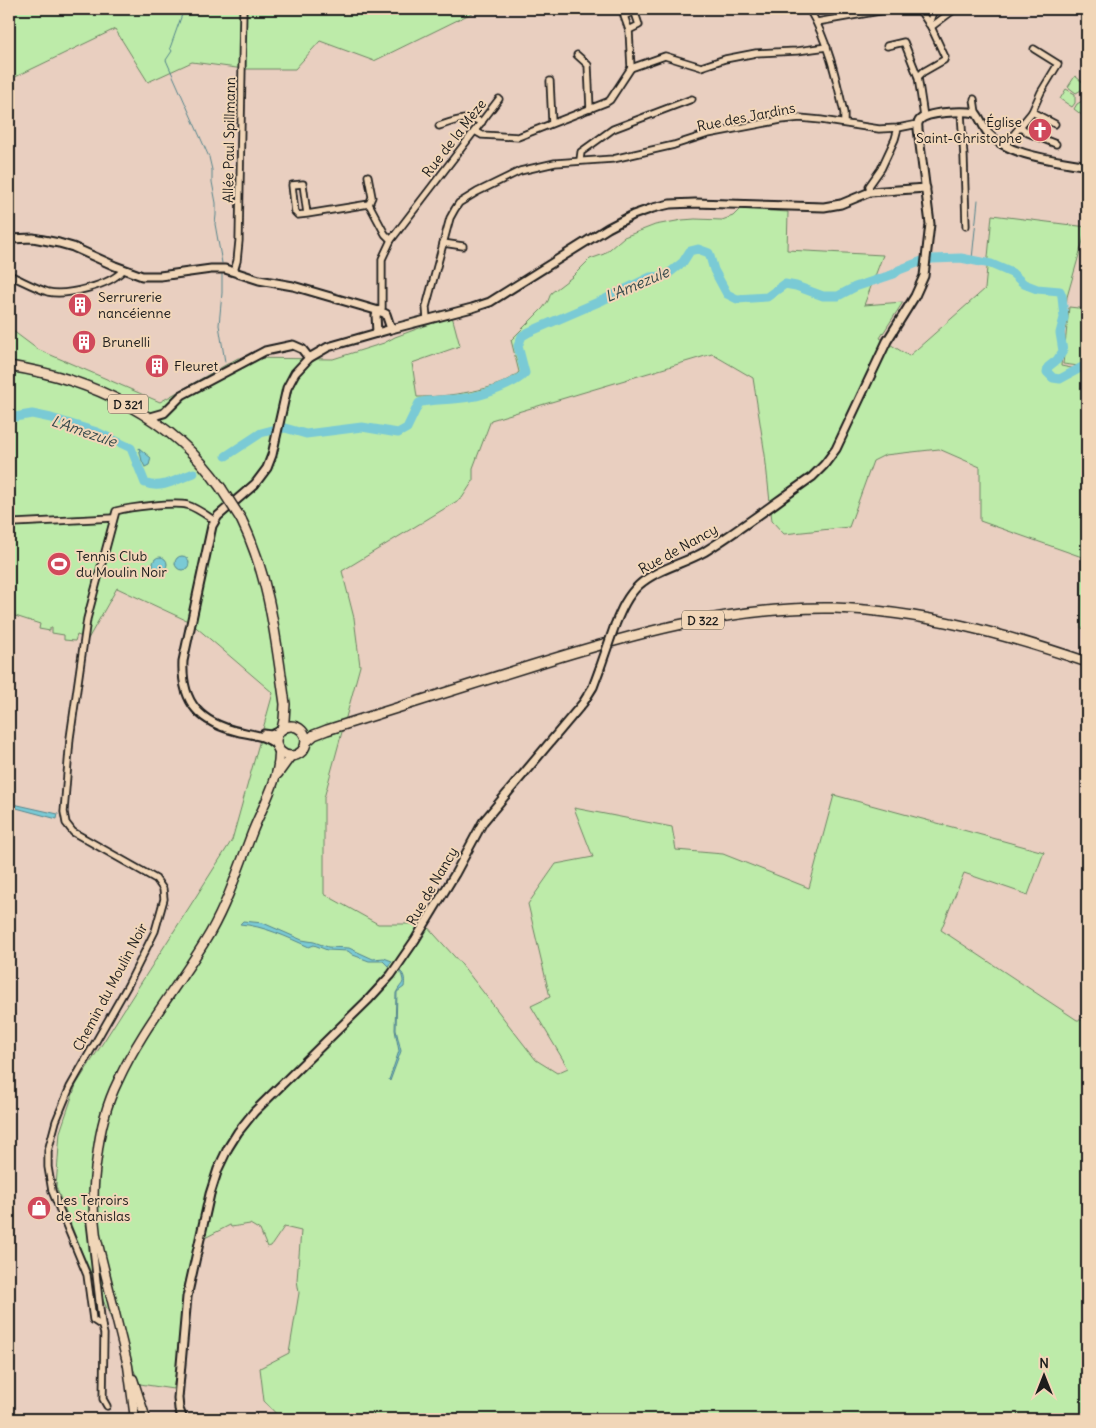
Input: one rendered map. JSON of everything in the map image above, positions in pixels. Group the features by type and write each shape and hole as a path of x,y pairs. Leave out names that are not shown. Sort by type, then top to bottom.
{"main road":[{"name":"D 321","path":"9,366 55,376 88,386 110,395 150,417 190,450 221,488 240,519 262,570 270,605 285,704 284,720 280,731"},
{"name":"D 322","path":"306,742 314,735 327,730 619,638 691,621 762,611 834,608 905,614 976,628 1087,662"},
{"name":"D 321","path":"285,704 298,729"},
{"path":"135,1419 128,1366 96,1236 93,1186 99,1138 117,1082 131,1054 203,944 226,901 274,780 280,758 278,748 276,738 280,731 288,726 298,729 305,736 306,742 299,754 290,756 284,754 278,748"},
{"name":"D 322","path":"298,729 313,733 327,730"},
{"path":"274,780 290,756"},
{"path":"128,1366 145,1417"}],"street":[{"name":"Allée Paul Spillmann","path":"234,271 239,242 243,9"},
{"path":"809,9 817,22 827,47 844,113 844,123"},
{"path":"817,22 891,9"},
{"path":"918,77 944,60 945,57 930,26 919,9"},
{"path":"930,26 934,9"},
{"path":"930,26 955,9"},
{"path":"475,131 482,135 515,137 610,100 631,68 629,30"},
{"path":"887,46 904,42 918,77 924,117"},
{"path":"631,68 665,56 701,67 725,58 756,53 827,47"},
{"path":"1005,145 1032,112 1041,92 1058,64 1034,49"},
{"path":"577,55 588,64 590,109"},
{"path":"550,81 552,124"},
{"name":"Rue de la Mèze","path":"379,311 382,308 382,259 391,240 499,99"},
{"path":"580,160 581,152 613,129 692,99"},
{"path":"974,99 976,113 989,133 1005,145 1026,154 1087,166"},
{"path":"1032,112 1055,124"},
{"path":"918,124 924,117 940,113 976,113"},
{"path":"961,113 965,167 966,226"},
{"path":"439,126 462,118 482,122"},
{"name":"Rue des Jardins","path":"427,319 426,307 450,218 455,209 459,204 477,192 520,171 548,164 580,160 613,159 674,145 708,134 781,120 809,119 878,129 918,124"},
{"name":"Rue de Nancy","path":"183,1419 179,1409 178,1398 188,1297 210,1194 222,1158 238,1132 254,1112 369,999 397,967 455,874 483,822 583,703 593,687 616,625 628,599 640,584 714,545 812,476 824,465 836,448 887,341 919,289 925,268 930,224 918,124"},
{"path":"1020,126 1028,133 1056,144"},
{"path":"870,192 870,186 881,169 898,128"},
{"path":"368,176 372,197 368,204"},
{"path":"308,214 303,184 292,185 298,215 308,214 368,204"},
{"path":"278,748 270,739 221,727 202,716 188,698 183,682 183,661 214,521 259,480 267,468 291,378 309,358 328,347 490,302 608,228 633,215 653,208 687,203 824,207 841,204 870,192 926,188"},
{"path":"368,204 385,234 391,240"},
{"path":"9,239 34,238 60,243 123,270 142,276 160,276 211,269 234,271 259,280 293,286 379,311 386,314 390,329"},
{"path":"443,243 463,246"},
{"path":"9,275 49,292 82,291 117,277 123,270"},
{"path":"377,333 376,315 379,311"},
{"path":"150,417 164,413 182,395 253,356 274,348 298,346 309,358"},
{"path":"14,523 113,518 116,511 120,510 173,504 186,504 194,507 214,521"},
{"name":"Chemin du Moulin Noir","path":"107,1406 103,1399 104,1334 102,1326 94,1320 87,1275 52,1192 48,1167 48,1151 66,1096 146,950 162,911 164,898 162,889 156,880 73,832 65,818 70,738 87,619 113,518"},
{"path":"249,734 271,735 280,731"},
{"path":"93,1210 90,1222 102,1326"},
{"path":"134,1409 145,1417"}],"green space":[{"path":"9,9 480,9 374,61 320,41 295,69 244,69 192,62 148,82 115,29 9,80"},
{"path":"1075,76 1086,85 1076,93 1068,87"},
{"path":"1066,89 1075,94 1075,103 1072,107 1060,99"},
{"path":"1084,100 1087,102 1087,119 1074,109 1077,104"},
{"path":"740,209 788,212 787,250 883,255 864,305 903,302 880,338 909,356 985,289 992,215 1087,227 1067,297 1061,366 1087,371 1087,629 1081,628 1082,557 980,521 980,467 939,449 885,455 873,461 849,527 784,534 772,521 765,455 753,378 712,354 491,420 473,468 473,481 462,498 342,571 354,618 360,666 324,798 324,894 378,924 425,924 462,965 536,1060 557,1073 568,1068 531,1006 550,997 528,904 556,864 593,857 574,808 672,827 676,850 723,854 809,888 834,795 1044,852 1028,895 964,873 941,930 1077,1020 1087,1020 1087,1419 281,1419 264,1401 260,1368 289,1353 299,1293 297,1280 301,1231 284,1227 271,1246 267,1247 260,1230 250,1224 231,1227 230,1225 199,1241 173,1389 140,1384 81,1250 56,1187 60,1132 76,1085 232,840 273,693 190,622 117,588 88,639 77,635 75,641 64,640 64,635 52,633 52,628 50,628 50,631 39,629 40,624 9,614 9,328 37,349 160,402 238,358 333,359 384,343 395,337 452,316 460,346 412,363 417,397 471,392 511,379 519,372 511,340 543,308 551,293 572,277 590,259 604,254 624,237 655,225 695,219 722,220 733,216"},
{"path":"1069,307 1087,309 1087,367 1063,364"}],"water":[{"path":"139,448 151,458 149,465 145,467 142,461"},
{"path":"182,556 187,558 189,563 187,568 182,570 177,568 175,563 177,558"},
{"path":"160,557 165,559 167,564 165,569 160,571 155,569 153,564 155,559"},
{"path":"9,803 58,814 57,819 9,806"},
{"path":"243,921 263,923 302,940 328,947 349,948 373,959 384,958 392,961 388,966 383,961 369,961 348,951 327,950 314,945 309,947 267,930 240,924"},
{"path":"400,971 404,976 404,987 397,992 396,1030 401,1051 390,1081 399,1051 395,1030 396,993 403,981"}],"waterway":[{"path":"184,9 170,48 172,51 166,60 209,157 216,203 215,224 222,263"},
{"path":"972,259 978,200"},
{"name":"L'Amezule","path":"226,456 261,433 276,429 285,428 306,434 362,427 398,433 407,428 419,403 464,398 488,393 521,377 525,373 518,346 522,336 650,277 668,274 683,262 690,251 698,249 709,253 714,270 727,294 737,299 767,297 785,284 823,296 838,296 855,287 894,274 899,270 922,261 932,259 961,258 991,264 1012,273 1024,284 1037,289 1060,291 1064,318 1060,333 1063,351 1057,360 1048,367 1047,372 1053,378 1060,379 1087,366"},
{"path":"222,273 219,325 225,362"},
{"name":"L'Amezule","path":"9,418 32,414 51,418 97,432 131,448 145,483 151,485 170,483 194,473"}],"place":[{"name":"Église Saint-Christophe","path":"1040,130"},
{"name":"Serrurerie nancéienne","path":"80,305"},
{"name":"Brunelli","path":"84,342"},
{"name":"Fleuret","path":"157,366"},
{"name":"Tennis Club du Moulin Noir","path":"59,564"},
{"name":"Les Terroirs de Stanislas","path":"39,1208"}]}
